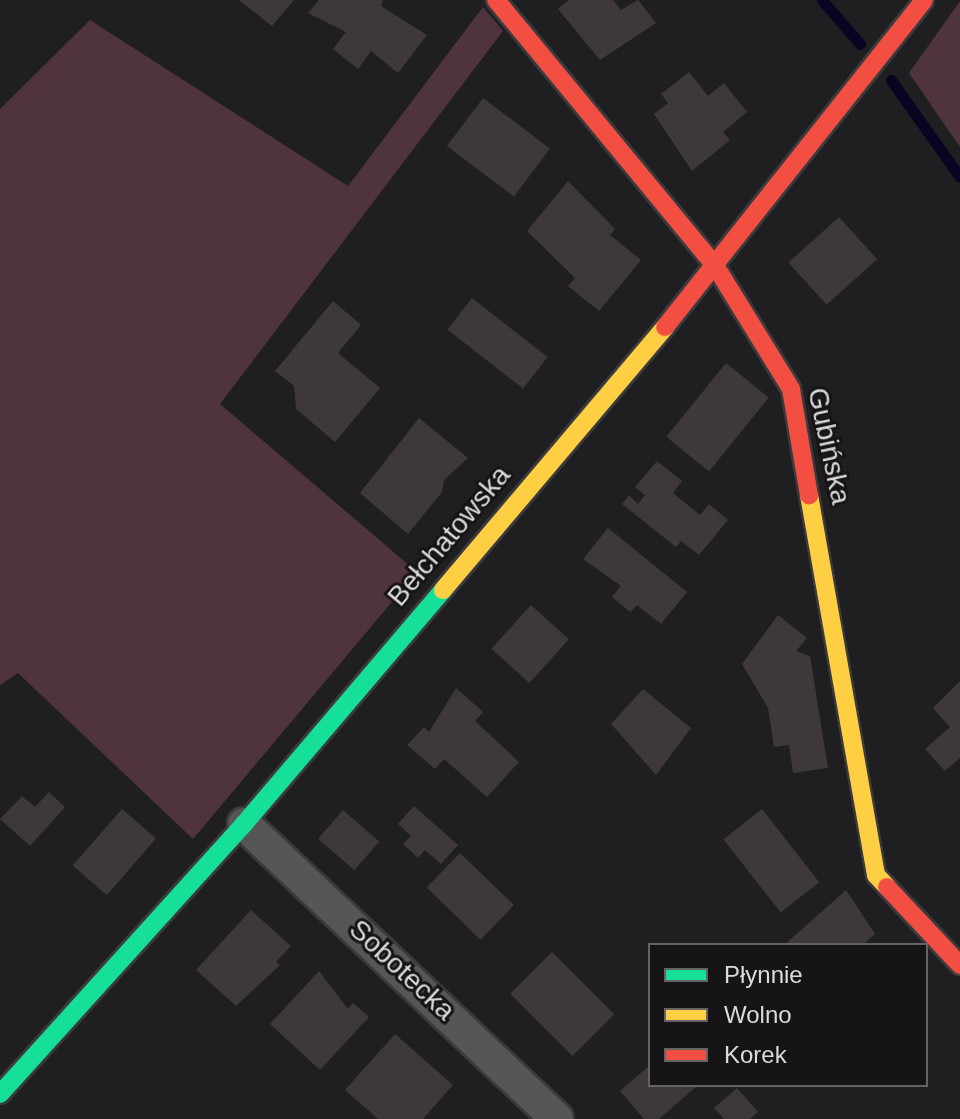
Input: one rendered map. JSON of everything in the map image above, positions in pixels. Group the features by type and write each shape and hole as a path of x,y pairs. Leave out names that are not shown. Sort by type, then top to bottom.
{"street":[{"name":"Gubińska","path":"496,0 716,267 777,361 800,422 876,875 960,965"},
{"name":"Bełchatowska","path":"0,1094 244,824 271,788 716,267 924,0"},
{"name":"Sobotecka","path":"244,824 557,1119"}],"shaded area":[{"path":"960,1 960,147 909,73"},
{"path":"483,7 503,31 220,404 417,572 193,839 18,673 0,685 0,109 90,20 348,186"}],"building":[{"path":"239,0 294,0 272,26"},
{"path":"319,0 383,0 381,6 427,35 398,73 371,51 358,69 333,49 346,32 308,13"},
{"path":"569,0 613,0 621,10 638,0 656,23 600,60 558,9"},
{"path":"689,72 708,96 724,83 747,112 723,132 730,140 692,171 654,114 668,103 661,94"},
{"path":"483,98 550,149 514,196 447,146"},
{"path":"568,181 615,229 610,235 641,260 599,311 568,286 575,278 527,231"},
{"path":"839,217 877,259 827,305 788,263"},
{"path":"472,298 548,357 523,389 447,330"},
{"path":"333,301 361,325 338,353 380,388 335,442 296,409 294,386 275,371"},
{"path":"726,363 769,398 709,471 666,437"},
{"path":"419,418 468,458 444,480 442,492 408,534 360,493"},
{"path":"657,461 682,481 673,493 700,515 709,504 728,520 699,555 681,541 676,547 622,504 629,495 638,504 645,495 635,487"},
{"path":"608,528 687,592 661,624 637,605 630,612 612,597 621,586 583,559"},
{"path":"531,605 569,639 529,683 492,649"},
{"path":"778,615 807,638 796,651 810,656 828,768 793,773 789,745 774,747 768,708 742,664"},
{"path":"960,681 960,758 945,771 925,749 950,727 933,708"},
{"path":"456,688 483,712 475,721 519,762 487,797 444,759 435,769 407,745 424,727 429,732"},
{"path":"643,689 691,728 656,775 611,724"},
{"path":"49,792 65,807 30,846 0,819 22,796 35,807"},
{"path":"414,806 458,845 441,864 425,850 418,858 403,844 411,836 398,824"},
{"path":"122,809 156,839 107,895 73,866"},
{"path":"762,809 819,882 781,912 723,839"},
{"path":"343,810 379,841 354,870 318,839"},
{"path":"460,853 514,905 481,940 427,888"},
{"path":"846,890 875,934 865,943 786,943"},
{"path":"251,910 291,946 276,962 280,965 236,1006 196,970"},
{"path":"552,952 614,1014 573,1056 510,994"},
{"path":"319,971 348,1009 353,1003 369,1017 320,1070 270,1024"},
{"path":"395,1034 453,1085 423,1119 378,1119 345,1090"},
{"path":"648,1067 648,1087 696,1087 659,1119 644,1119 620,1091"},
{"path":"737,1088 758,1112 750,1119 724,1119 714,1108"}],"waterway":[{"path":"822,0 860,44"},
{"path":"891,80 960,177"}],"traffic: fast":[{"path":"0,1094 244,824 443,590"}],"traffic: slow":[{"path":"443,590 665,327"},
{"path":"809,495 876,875 887,887"}],"traffic: jam":[{"path":"496,0 716,267 791,389 809,495"},
{"path":"665,327 924,0"},
{"path":"887,887 960,965"}]}
